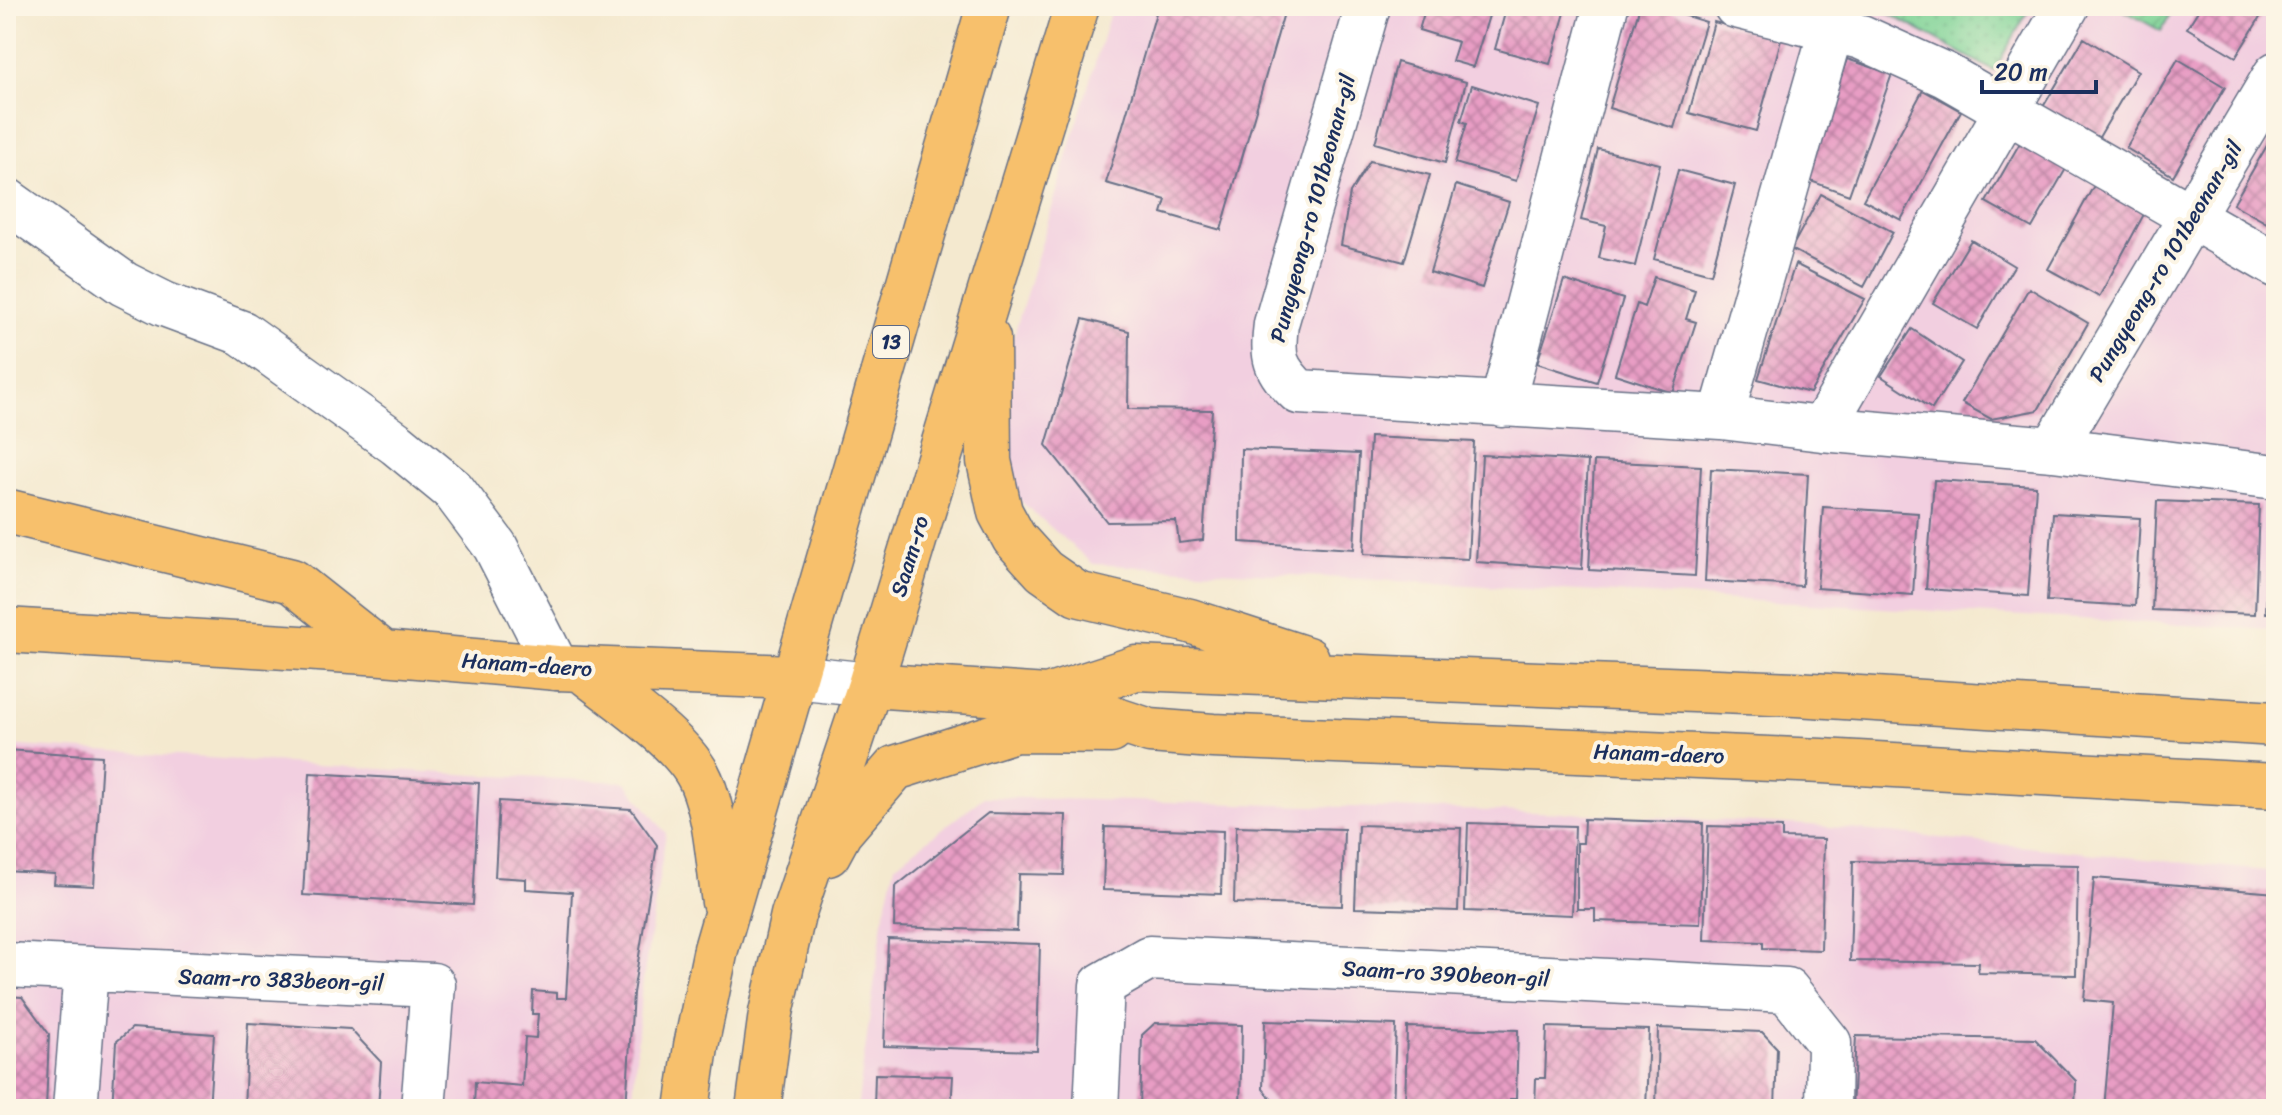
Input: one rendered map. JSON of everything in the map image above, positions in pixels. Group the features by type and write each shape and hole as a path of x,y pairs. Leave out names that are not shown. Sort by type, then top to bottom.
{"main road":[{"name":"13","path":"687,1109 696,1046 725,915 989,6"},
{"name":"Saam-ro","path":"758,1109 771,1013 793,915 870,685 1077,6"},
{"path":"988,297 989,461 1000,512 1014,538 1044,571 1077,594 1190,621 1356,676"},
{"path":"6,511 292,581 383,653"},
{"name":"Hanam-daero","path":"6,630 383,653 569,668 794,677"},
{"path":"569,668 671,742 690,762 702,782 709,808 725,915"},
{"name":"Hanam-daero","path":"1047,697 1136,668 1796,694 2276,724"},
{"name":"Hanam-daero","path":"870,685 1047,697 1150,731 1213,736 1806,760 2276,786"},
{"path":"793,915 840,832 895,768 1015,730 1150,731"}],"street":[{"name":"Pungyeong-ro 101beonan-gil","path":"1368,6 1276,324 1273,350 1280,374 1299,392 1721,417 2053,449 2276,477"},
{"path":"1502,405 1606,6"},
{"path":"1736,6 1835,19 1861,37 1945,75 2276,265"},
{"path":"1822,429 2067,6"},
{"path":"1721,417 1835,19"},
{"name":"Pungyeong-ro 101beonan-gil","path":"2053,449 2276,74"},
{"path":"6,200 124,284 164,304 242,333 397,444 453,490 495,546 569,668"},
{"name":"Hanam-daero","path":"794,677 870,685"},
{"name":"Saam-ro 390beon-gil","path":"1096,1109 1102,985 1149,958 1787,990 1829,1043 1828,1109"},
{"name":"Saam-ro 383beon-gil","path":"6,965 433,985 423,1109"},
{"path":"75,1109 86,970"}],"shaded area":[{"path":"1112,6 2276,6 2276,630 1093,564 1017,498 995,399"},
{"path":"6,745 626,782 666,833 641,993 632,1109 6,1109"},
{"path":"984,797 1569,813 1810,825 2276,872 2276,1109 857,1109 883,920 895,865"}],"green space":[{"path":"1875,6 2031,6 1994,71"},
{"path":"2116,6 2175,6 2161,31"}],"building":[{"path":"1158,6 1286,6 1221,230 1162,213 1166,200 1106,183"},
{"path":"1426,6 1492,6 1473,67 1452,61 1458,42 1419,30"},
{"path":"1507,6 1567,6 1550,64 1495,49"},
{"path":"1640,6 1654,6 1706,22 1674,128 1609,108"},
{"path":"2201,6 2267,6 2236,57 2187,28"},
{"path":"1714,22 1781,40 1756,131 1689,113"},
{"path":"2084,38 2138,71 2098,139 2043,107"},
{"path":"1847,59 1892,74 1849,195 1805,179"},
{"path":"2178,59 2225,87 2173,176 2126,148"},
{"path":"1397,62 1466,82 1445,163 1375,143"},
{"path":"1472,85 1539,106 1516,181 1455,163 1467,123 1461,121"},
{"path":"1923,90 1961,111 1901,220 1863,200"},
{"path":"2276,130 2276,228 2233,204"},
{"path":"2021,141 2067,167 2032,228 1986,202"},
{"path":"1598,149 1660,164 1635,266 1599,258 1606,226 1581,220"},
{"path":"1370,161 1430,175 1404,262 1341,245 1350,193"},
{"path":"1678,170 1735,185 1711,274 1654,259"},
{"path":"2098,178 2149,205 2099,297 2048,269"},
{"path":"1456,185 1509,202 1482,288 1430,272"},
{"path":"1821,194 1893,232 1864,287 1791,249"},
{"path":"1971,240 2014,266 1977,329 1933,303"},
{"path":"1795,264 1865,299 1810,393 1758,379"},
{"path":"1654,277 1695,290 1686,319 1696,322 1673,393 1615,374 1637,304 1644,307"},
{"path":"1564,280 1623,299 1597,382 1537,363"},
{"path":"2029,288 2088,323 2038,410 1991,419 1962,403"},
{"path":"1083,319 1129,331 1128,409 1212,410 1203,540 1179,543 1176,521 1107,522 1046,445"},
{"path":"1912,329 1962,362 1932,409 1881,376"},
{"path":"1370,437 1474,442 1468,559 1364,554"},
{"path":"1241,449 1359,454 1354,549 1240,542"},
{"path":"1482,455 1588,461 1582,569 1476,562"},
{"path":"1594,461 1701,466 1695,576 1589,570"},
{"path":"1711,469 1808,474 1802,586 1705,581"},
{"path":"1934,480 2036,486 2028,596 1926,589"},
{"path":"2157,501 2259,505 2255,614 2152,610"},
{"path":"1823,507 1918,513 1913,595 1817,588"},
{"path":"2053,513 2140,518 2135,606 2047,601"},
{"path":"2270,525 2276,526 2276,613 2266,613"},
{"path":"6,750 102,756 94,886 54,884 55,874 6,871"},
{"path":"310,773 479,783 473,905 303,895"},
{"path":"499,801 631,809 657,845 633,993 626,1109 474,1109 475,1082 522,1086 525,1037 536,1038 538,1014 532,1014 533,991 557,993 557,998 566,998 572,892 526,889 526,879 495,877"},
{"path":"988,813 1066,815 1064,875 1019,874 1017,931 894,927 895,887"},
{"path":"1584,819 1703,823 1700,924 1595,921 1595,909 1577,909 1577,843 1583,843"},
{"path":"1468,823 1575,826 1572,915 1465,911"},
{"path":"1358,825 1461,828 1458,911 1355,908"},
{"path":"1236,826 1344,829 1342,906 1234,903"},
{"path":"1708,826 1782,828 1782,838 1824,839 1821,950 1763,948 1763,942 1704,940"},
{"path":"1105,827 1223,831 1221,894 1103,890"},
{"path":"1853,861 2078,865 2076,975 1978,973 1979,963 1850,961"},
{"path":"2094,878 2276,893 2276,1109 2104,1109 2113,1003 2084,1000"},
{"path":"888,939 1040,944 1037,1051 884,1046"},
{"path":"6,996 22,997 49,1034 46,1109 6,1109"},
{"path":"1265,1021 1396,1025 1393,1109 1273,1109 1273,1101 1263,1089"},
{"path":"248,1023 350,1029 381,1062 378,1109 244,1109"},
{"path":"1155,1023 1242,1025 1240,1109 1140,1109 1142,1035"},
{"path":"1407,1027 1518,1030 1516,1099 1510,1099 1510,1109 1405,1109"},
{"path":"1547,1027 1649,1030 1646,1109 1535,1109 1536,1078 1545,1078"},
{"path":"132,1028 214,1034 209,1109 112,1109 116,1042"},
{"path":"1658,1028 1762,1032 1777,1048 1775,1109 1656,1109"},
{"path":"1856,1036 2035,1039 2076,1081 2075,1109 1852,1109"},
{"path":"875,1074 953,1076 951,1109 874,1109"}]}
